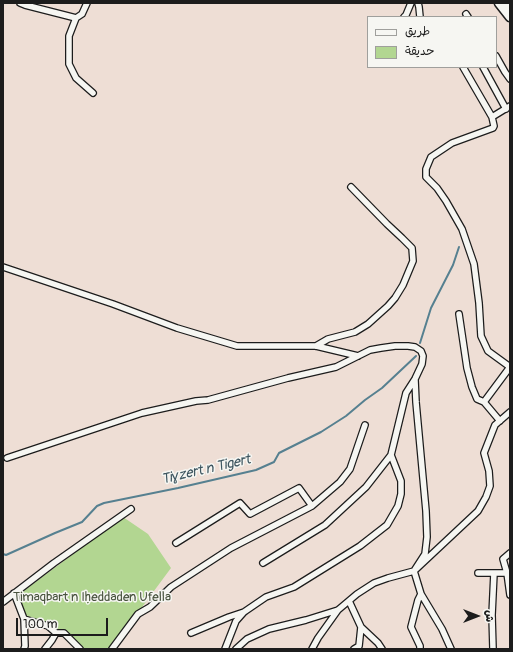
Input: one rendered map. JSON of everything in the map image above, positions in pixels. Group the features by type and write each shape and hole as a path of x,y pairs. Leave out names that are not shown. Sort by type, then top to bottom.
{"street":[{"path":"20,3 76,18"},
{"path":"88,3 82,14 76,18 69,36 69,64 76,78 94,93"},
{"path":"405,16 412,3"},
{"path":"418,3 420,16"},
{"path":"499,3 510,17"},
{"path":"507,3 510,6"},
{"path":"497,58 510,79"},
{"path":"464,68 492,117 494,126 493,128 452,143 431,156 426,169 426,177 446,200 462,229 474,264 479,303 481,336 488,351 510,367 484,402"},
{"path":"484,68 508,108 492,117"},
{"path":"316,346 328,339 355,332 388,306 403,285 413,261 412,248 351,187"},
{"path":"3,267 113,304 176,328 237,346 316,346 359,356"},
{"path":"459,314 467,368 472,387 477,399 484,402 500,421"},
{"path":"7,458 142,413 196,401 208,400 288,378 336,367 370,350 395,346 408,346 415,347 421,351 423,356 422,364 406,393 391,455 366,488 325,525 263,563"},
{"path":"414,572 425,554 427,537 415,379"},
{"path":"312,649 338,610 357,594 374,583 414,572 478,511 490,486 489,471 484,453 495,426 510,412"},
{"path":"112,649 138,614 150,607 172,587 231,548 312,506 340,482 350,469 365,425"},
{"path":"224,649 236,621 244,612 266,597 294,587 360,546 387,525 398,506 401,494 401,481 391,455"},
{"path":"176,543 240,503 250,514 299,488 312,506"},
{"path":"3,602 54,563 131,509"},
{"path":"510,553 503,559 509,573 510,595"},
{"path":"414,572 422,594 451,649"},
{"path":"478,573 509,573"},
{"path":"493,649 492,615 494,573"},
{"path":"14,593 24,619 24,649"},
{"path":"420,649 411,627 418,600 422,594"},
{"path":"349,601 361,626 382,649"},
{"path":"236,649 248,639 269,629 338,610"},
{"path":"191,633 244,612"},
{"path":"24,619 48,626 56,633 64,633 80,649"},
{"path":"354,649 359,646 361,626"},
{"path":"45,649 56,633"},
{"path":"446,638 446,649"}],"green space":[{"name":"Timaqbart n Iḥeddaden Ufella","path":"123,517 148,534 171,568 111,649 83,649 49,623 24,617 18,595"}],"waterway":[{"name":"Tiɣzert n Tigert","path":"420,343 431,308 453,265 459,247"},
{"name":"Tiɣzert n Tigert","path":"3,554 6,555 82,522 97,506 104,503 256,470 274,462 279,453 321,432 346,416 382,388 416,356"}]}
